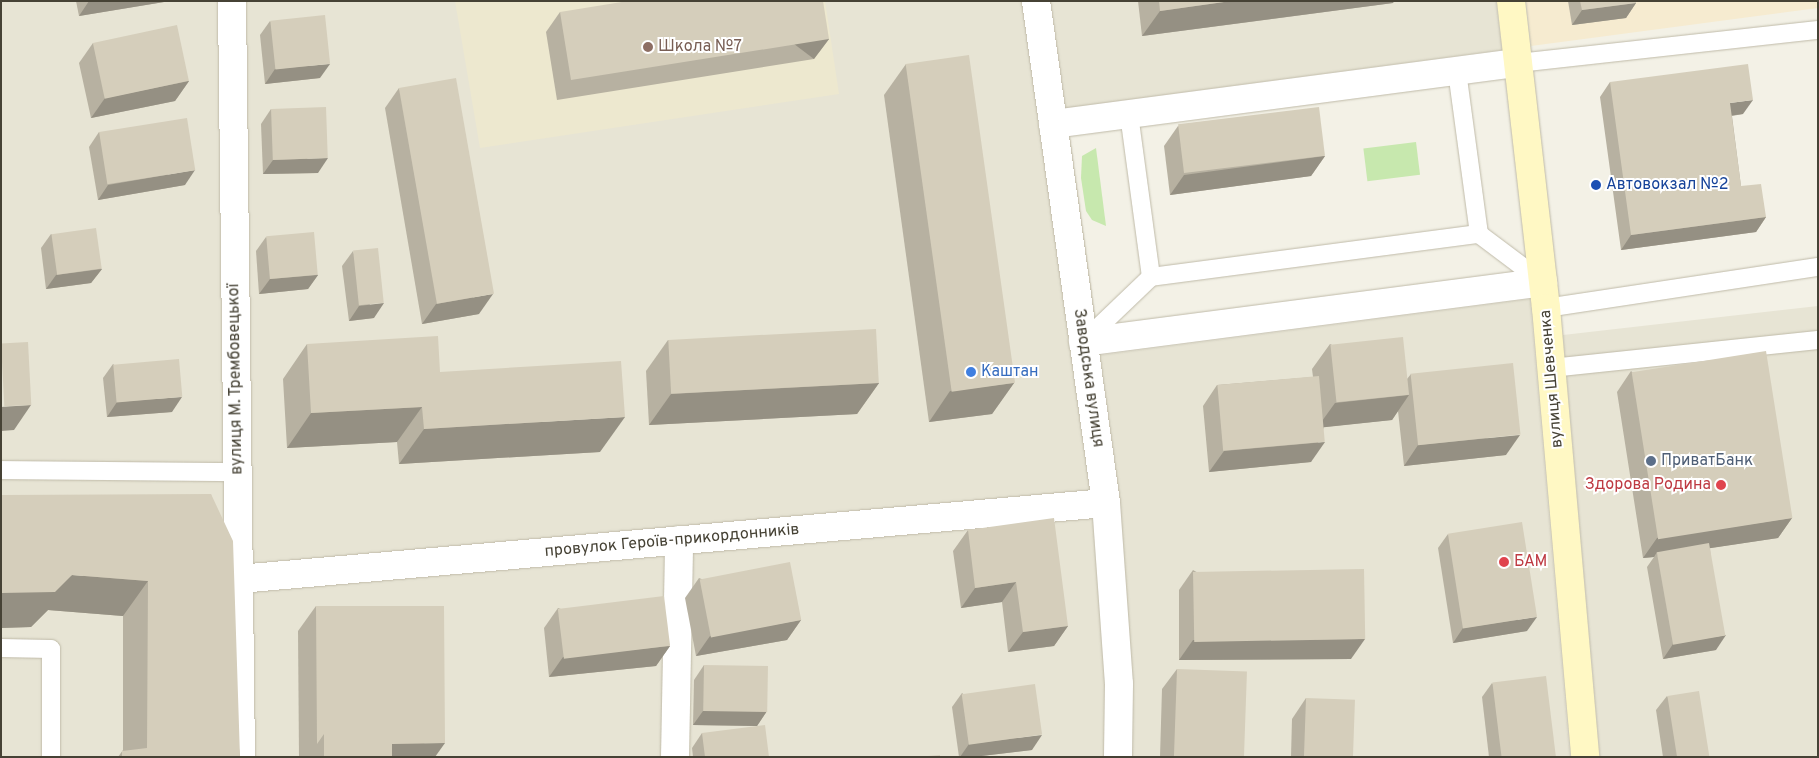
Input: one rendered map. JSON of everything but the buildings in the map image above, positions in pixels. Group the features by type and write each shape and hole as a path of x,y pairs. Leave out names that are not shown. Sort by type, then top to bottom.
{"street":[{"name":"вулиця М. Трембовецької","path":"232,1 241,757"},
{"name":"Заводська вулиця","path":"1036,1 1106,503 1119,684 1118,757"},
{"name":"вулиця Шевченка","path":"1511,1 1546,308 1585,757"},
{"path":"1053,124 1518,63"},
{"path":"1083,342 1543,282"},
{"name":"провулок Героїв-прикордонників","path":"239,579 1106,503"},
{"path":"675,757 679,540"}],"lane":[{"path":"1518,63 1818,30"},
{"path":"1457,71 1479,234"},
{"path":"1129,114 1151,277"},
{"path":"1083,342 1151,277 1479,234 1543,282"},
{"path":"1546,308 1818,267"},
{"path":"1551,368 1818,340"},
{"path":"1,470 237,472"},
{"path":"1,648 51,649 51,757"}],"shaded area":[{"path":"1,1 1496,1 1502,50 1066,108 1101,355 1530,299 1570,757 1,757"},
{"name":"Школа №7","path":"455,1 825,1 839,94 480,148"},
{"path":"1526,1 1818,1 1818,8 1531,46"},
{"path":"1818,306 1818,757 1600,757 1563,335"}],"green space":[{"path":"1416,142 1420,175 1367,181 1363,148"},
{"path":"1096,148 1106,226 1092,220 1086,211 1081,178 1082,156"}],"place":[{"name":"Школа №7","path":"648,47"},
{"name":"Автовокзал №2","path":"1596,185"},
{"name":"Каштан","path":"971,372"},
{"name":"ПриватБанк","path":"1651,461"},
{"name":"Здорова Родина","path":"1721,485"},
{"name":"БАМ","path":"1504,562"}]}
